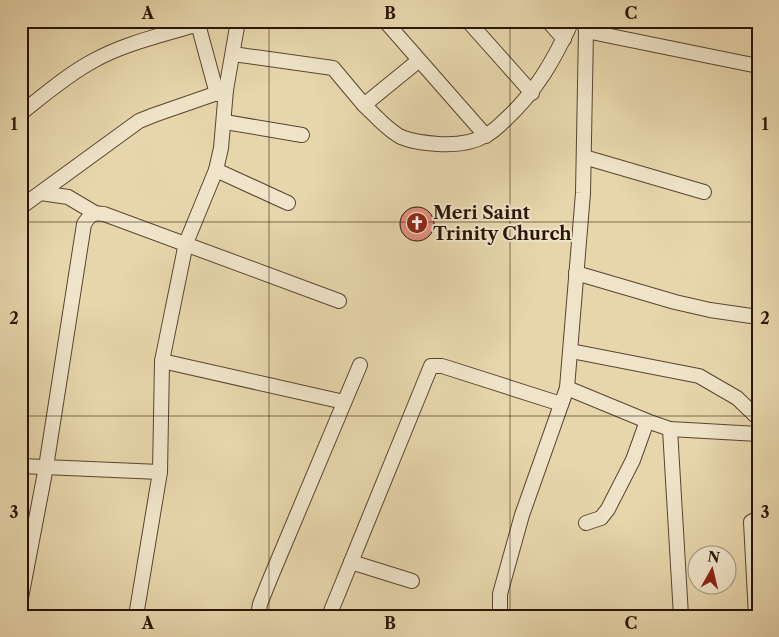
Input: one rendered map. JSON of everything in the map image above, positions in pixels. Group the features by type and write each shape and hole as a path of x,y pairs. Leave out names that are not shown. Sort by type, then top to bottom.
{"street":[{"path":"222,92 233,54 238,21"},
{"path":"385,21 418,61 486,136"},
{"path":"468,21 532,93"},
{"path":"548,21 564,39"},
{"path":"233,54 333,68 364,104 393,132 409,140 422,143 463,143 486,136 514,112 532,93 564,39 572,21"},
{"path":"21,113 93,60 115,50 198,22 222,92 225,122 222,148 216,170 186,244 162,361 160,472 136,616"},
{"path":"500,616 500,594 505,572 522,515 567,388 584,157 585,26 758,66"},
{"path":"364,104 418,61"},
{"path":"21,207 139,122 222,92"},
{"path":"225,122 302,135"},
{"path":"584,157 704,192"},
{"path":"216,170 288,203"},
{"path":"41,193 68,197 94,213 104,214 339,301"},
{"path":"21,598 46,467 84,224 88,217 94,213"},
{"path":"576,273 675,302 758,318"},
{"path":"571,351 699,376 737,398 758,418"},
{"path":"162,361 344,402"},
{"path":"258,616 264,593 360,365"},
{"path":"330,616 350,562 431,366 442,366 561,404"},
{"path":"567,388 670,429 758,434"},
{"path":"586,523 601,518 608,509 633,460 647,421"},
{"path":"670,429 680,616"},
{"path":"21,466 160,472"},
{"path":"756,616 751,522 758,518"},
{"path":"350,562 412,581"}],"building":[{"name":"Meri Saint Trinity Church","path":"417,207 424,208 429,212 433,217 433,231 429,236 424,240 417,241 410,240 405,236 401,231 400,224 401,217 405,212 410,208"}],"place":[{"name":"Meri Saint Trinity Church","path":"417,223"}]}
